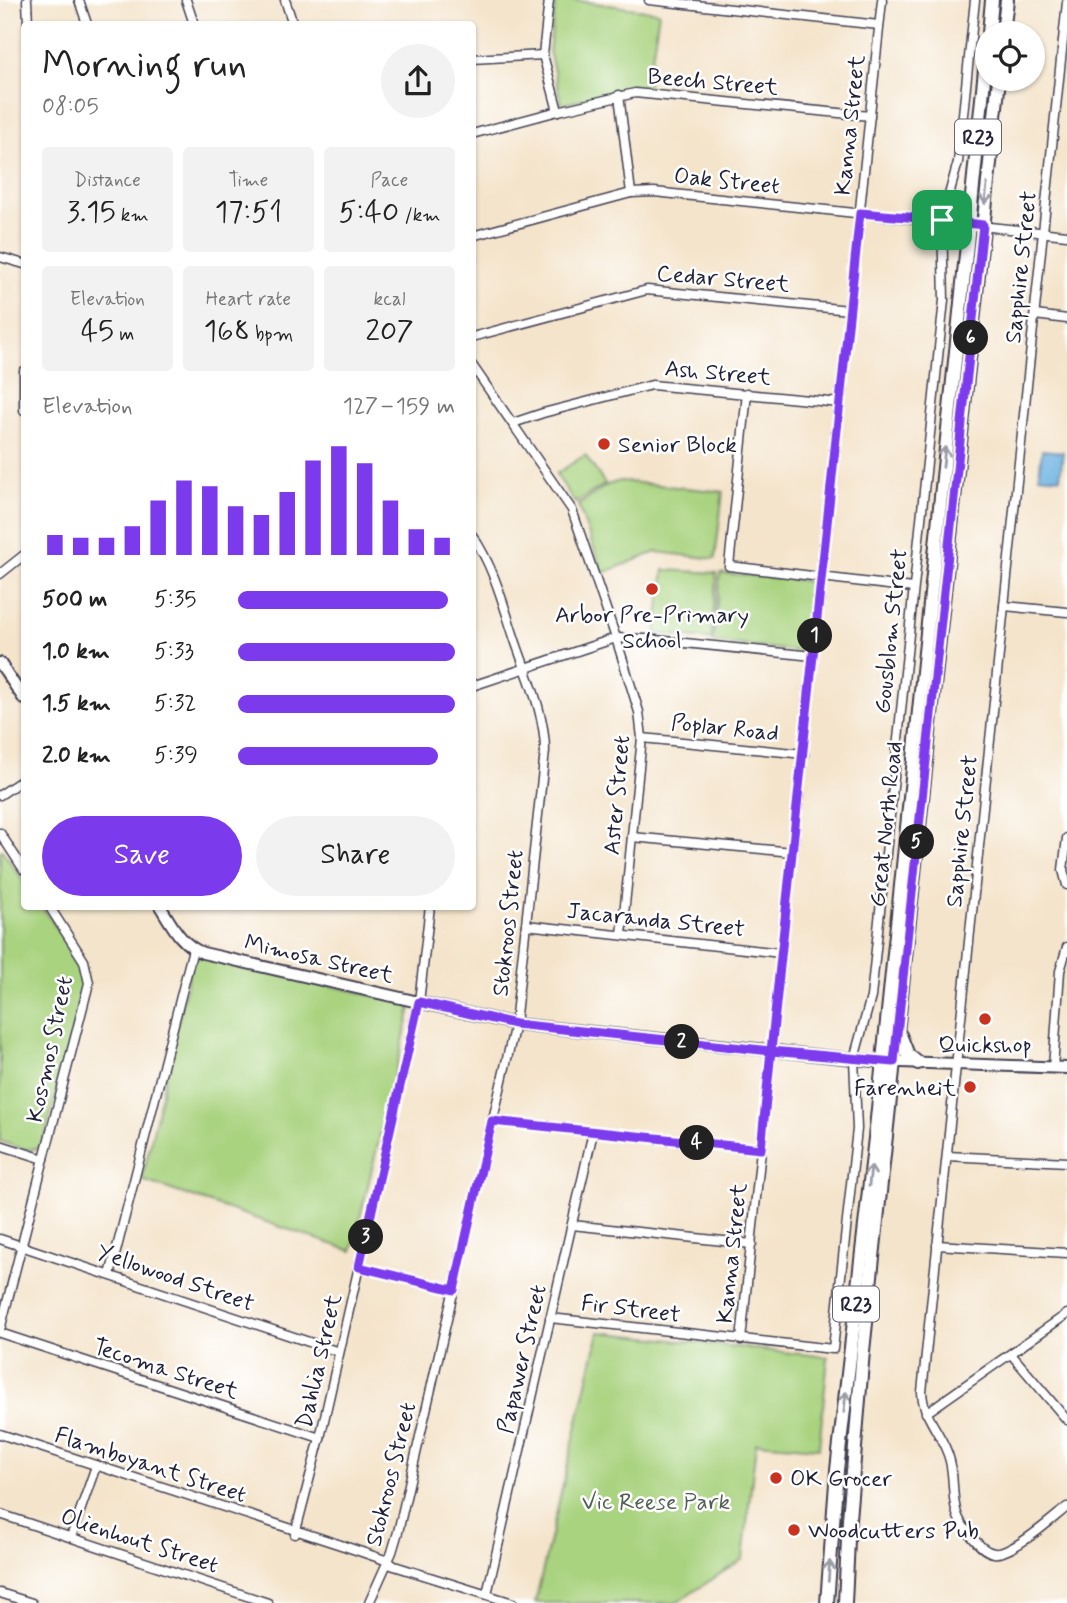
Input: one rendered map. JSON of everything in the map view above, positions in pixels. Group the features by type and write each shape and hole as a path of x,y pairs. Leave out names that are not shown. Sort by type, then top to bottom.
{"main road":[{"path":"990,21 992,0"},
{"path":"1004,21 1007,0"},
{"name":"Great North Road","path":"845,1603 849,1518 888,1062 976,224 984,91"},
{"name":"Great North Road","path":"976,224 997,91"},
{"name":"Great North Road","path":"827,1603 837,1470 888,1062 898,1024 920,749"},
{"path":"898,1024 903,1046 908,1055 918,1063"}],"street":[{"path":"27,0 28,21"},
{"path":"79,0 86,21"},
{"path":"186,0 193,21"},
{"path":"285,0 292,21"},
{"path":"549,0 543,55 558,111"},
{"path":"649,0 879,25"},
{"name":"Kanna Street","path":"741,1340 881,0"},
{"name":"Gousblom Street","path":"833,1349 857,1129 854,1059 871,998 945,287 942,220 958,162 975,0"},
{"name":"Sapphire Street","path":"1067,2 922,1392 926,1413 944,1441 951,1464 956,1510 960,1522 987,1551 1001,1553 1010,1549 1067,1507"},
{"path":"476,59 543,55"},
{"name":"Beech Street","path":"476,133 619,95 646,93 870,116"},
{"path":"619,95 631,193"},
{"name":"Oak Street","path":"476,235 631,193 654,192 1067,235"},
{"path":"0,257 21,263"},
{"name":"Cedar Street","path":"476,336 647,290 849,310"},
{"path":"1035,315 1067,319"},
{"name":"Aster Street","path":"476,371 572,510 639,712 642,738 622,934"},
{"name":"Ash Street","path":"513,423 646,386 663,385 840,402"},
{"path":"747,393 729,566 914,588"},
{"name":"Stokroos Street","path":"369,1603 389,1563 398,1532 515,1024 545,740 525,668 488,559 476,541"},
{"path":"0,574 21,557"},
{"path":"1004,606 1067,612"},
{"path":"476,685 616,638 813,656"},
{"path":"0,663 21,694"},
{"name":"Poplar Road","path":"642,738 804,754"},
{"path":"0,795 21,781"},
{"path":"0,833 21,865"},
{"path":"632,837 793,852"},
{"path":"1067,838 1063,870 1067,885"},
{"name":"Kosmos Street","path":"0,1332 89,979 82,956 52,910"},
{"path":"110,1275 193,949 183,940 163,910"},
{"name":"Dahlia Street","path":"294,1531 320,1438 419,1002 429,910"},
{"name":"Jacaranda Street","path":"526,925 781,953"},
{"path":"1053,1069 1060,971 1067,947"},
{"name":"Mimosa Street","path":"193,949 515,1024 888,1062 1067,1068"},
{"path":"492,1121 761,1149"},
{"name":"Papawer Street","path":"486,1594 593,1132"},
{"path":"0,1145 44,1159"},
{"path":"947,1156 1067,1162"},
{"path":"572,1225 751,1244"},
{"name":"Yellowood Street","path":"0,1239 338,1352"},
{"path":"937,1245 1067,1253"},
{"path":"359,1267 454,1290"},
{"path":"926,1413 1067,1314"},
{"name":"Fir Street","path":"550,1318 833,1349"},
{"name":"Tecoma Street","path":"0,1332 320,1438"},
{"path":"1011,1354 1067,1420"},
{"name":"Flamboyant Street","path":"0,1434 513,1603"},
{"path":"71,1537 96,1466"},
{"name":"Olienhout Street","path":"0,1514 268,1603"},
{"path":"0,1593 32,1603"}],"green space":[{"path":"556,0 659,12 647,91 621,89 562,105 549,51"},
{"path":"585,455 605,484 575,503 556,474"},
{"path":"620,481 723,492 715,559 656,552 603,573 578,505 607,485"},
{"path":"664,570 717,573 711,640 656,633"},
{"path":"720,573 809,582 815,588 809,646 806,652 713,642"},
{"path":"2,850 21,878 21,910 44,910 78,959 85,980 43,1146 32,1149 0,1141"},
{"path":"198,956 407,1003 411,1008 352,1251 142,1180 191,965"},
{"name":"Vic Reese Park","path":"599,1332 828,1357 819,1448 756,1443 743,1559 676,1603 535,1603"}],"water":[{"path":"1042,450 1063,452 1060,478 1039,476"}],"place":[{"name":"Senior Block","path":"604,444"},
{"name":"Arbor Pre-Primary School","path":"652,589"},
{"name":"Quickshop","path":"985,1019"},
{"name":"Farenheit","path":"970,1087"},
{"name":"OK Grocer","path":"776,1478"},
{"name":"Woodcutters Pub","path":"794,1530"}],"route":[{"path":"942,220 860,213 771,1051 515,1024 419,1002 359,1267 454,1290 492,1121 761,1149 771,1051 894,1062 983,225 942,220"}]}
